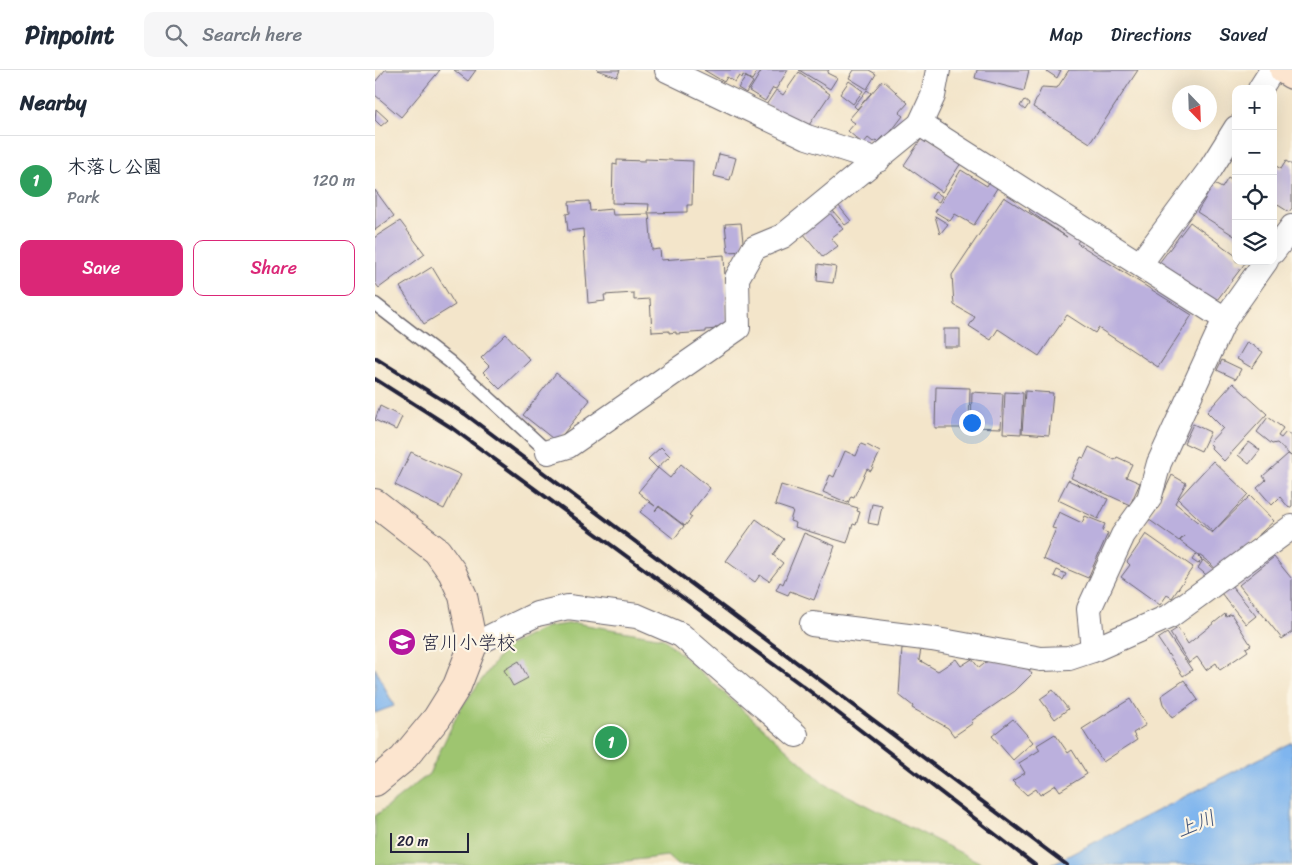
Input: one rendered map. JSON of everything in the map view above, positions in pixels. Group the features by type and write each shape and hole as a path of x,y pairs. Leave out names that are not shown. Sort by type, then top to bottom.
{"street":[{"path":"667,70 807,136 878,160"},
{"path":"548,452 568,446 738,328 737,278 754,248 783,236 920,124 933,96 938,70"},
{"path":"1262,85 1271,70"},
{"path":"1284,70 1292,75"},
{"path":"920,124 1225,319"},
{"path":"1139,264 1211,168 1235,130"},
{"path":"1277,247 1292,227"},
{"path":"1093,650 1089,609 1123,535 1149,499 1159,463 1225,319 1263,265"},
{"path":"375,503 437,551 452,572 463,596 473,645 457,686 437,718 403,759 375,782"},
{"path":"812,624 932,639 1041,659 1069,658 1093,650 1170,616 1292,527"},
{"path":"473,645 537,614 567,607 637,616 681,635 796,735"}],"lane":[{"path":"375,304 450,362 548,452"}],"green space":[{"path":"575,623 663,638 825,784 985,865 677,865 667,856 596,865 375,865 375,816 429,774 460,709 506,647 546,627"}],"water":[{"path":"375,668 394,706 375,713"},
{"name":"上川","path":"1292,742 1292,865 1050,865"}],"building":[{"path":"385,70 440,70 401,117 375,95 375,82"},
{"path":"454,70 476,70 468,81"},
{"path":"597,70 620,70 617,77"},
{"path":"704,70 758,70 752,80 743,75 742,78 739,76 735,82 727,77 724,82"},
{"path":"762,70 788,70 776,89 773,88 765,101 749,91"},
{"path":"799,70 829,70 827,73 837,78 830,89"},
{"path":"854,70 869,70 876,74 867,89 849,78"},
{"path":"977,70 1029,70 1024,91 975,78"},
{"path":"1045,70 1061,70 1057,78"},
{"path":"1069,70 1138,70 1090,143 1033,107 1042,87 1057,88"},
{"path":"799,72 830,94 807,128 766,105 776,90 783,95"},
{"path":"746,77 753,82 746,93 738,88"},
{"path":"883,80 908,103 899,113 903,116 886,138 884,136 878,142 876,140 873,142 868,138 863,144 848,131 855,123 849,119"},
{"path":"849,81 863,91 853,104 840,94"},
{"path":"867,90 871,93 857,109 854,106"},
{"path":"1024,100 1029,104 1025,110 1020,106"},
{"path":"376,109 388,120 381,126 375,120"},
{"path":"924,135 963,160 942,192 904,165"},
{"path":"719,154 736,158 730,180 714,176"},
{"path":"645,159 693,161 692,205 687,205 687,212 648,213 649,204 612,203 613,164 617,165 617,160 645,161"},
{"path":"1286,161 1292,165 1292,208 1289,212 1277,204 1277,166 1281,169"},
{"path":"961,170 987,186 990,180 999,185 974,225 955,214 950,221 935,212"},
{"path":"1228,178 1232,180 1232,234 1197,212 1214,184 1222,188"},
{"path":"375,190 394,216 375,230"},
{"path":"935,192 942,196 939,202 931,198"},
{"path":"1004,197 1067,237 1029,211 1034,205 1082,235 1077,243 1192,315 1158,367 1098,328 1095,333 1067,315 1039,356 998,329 991,340 969,326 975,317 954,305 952,275"},
{"path":"589,201 590,211 612,209 613,215 649,214 652,250 660,249 661,260 724,255 727,326 716,327 716,329 706,330 706,332 676,334 676,332 669,333 669,331 652,332 650,299 634,300 634,293 604,295 605,301 588,303 583,229 568,231 566,214 570,213 569,202"},
{"path":"838,205 851,221 845,225 833,211"},
{"path":"829,212 843,229 831,238 838,246 823,257 803,233"},
{"path":"935,216 948,224 940,234"},
{"path":"400,221 425,254 379,288 375,283 375,237"},
{"path":"1190,222 1232,253 1232,265 1243,265 1211,308 1156,267"},
{"path":"741,223 744,251 728,252 725,224"},
{"path":"818,264 836,267 833,283 817,281"},
{"path":"432,267 455,305 424,324 400,287"},
{"path":"944,329 960,329 960,347 944,347"},
{"path":"506,334 530,360 500,389 483,372 489,366 481,358"},
{"path":"1247,342 1263,352 1252,368 1237,359"},
{"path":"1222,360 1241,369 1236,379 1217,370"},
{"path":"556,373 590,400 557,442 523,415"},
{"path":"1233,383 1267,414 1224,461 1211,448 1212,446 1209,443 1223,428 1207,412"},
{"path":"936,387 970,388 969,428 935,428"},
{"path":"1025,391 1053,393 1049,435 1022,433"},
{"path":"972,392 1003,394 1001,428 971,427"},
{"path":"1005,392 1023,393 1021,434 1003,433"},
{"path":"380,406 402,417 396,430 375,420"},
{"path":"1268,417 1283,428 1278,436 1281,438 1286,432 1292,437 1292,506 1289,508 1280,497 1272,505 1257,488 1266,480 1263,476 1288,454 1291,456 1277,443 1272,444 1257,432"},
{"path":"1193,424 1210,432 1201,451 1184,443"},
{"path":"1249,442 1260,450 1249,464 1238,455"},
{"path":"861,444 880,452 871,471 867,469 854,497 851,496 848,503 823,492 830,475 834,477 845,451 856,456"},
{"path":"661,447 670,456 657,468 648,459"},
{"path":"1089,447 1115,460 1117,457 1132,464 1126,477 1140,483 1130,505 1071,478 1081,457 1084,458"},
{"path":"411,452 461,475 444,509 395,485"},
{"path":"1213,461 1248,494 1213,532 1178,499"},
{"path":"681,464 710,488 689,515 692,517 685,526 659,506 655,511 659,507 684,526 674,539 640,512 649,502 655,506 638,492 658,468 670,478"},
{"path":"1172,475 1186,483 1175,503 1212,533 1250,496 1274,521 1218,572 1210,563 1180,541 1184,536 1179,541 1148,519 1159,503"},
{"path":"1068,480 1108,499 1098,519 1058,500"},
{"path":"781,485 858,508 857,511 860,512 856,525 853,524 847,543 795,527 796,523 790,521 793,511 775,505"},
{"path":"872,504 882,506 878,525 868,523"},
{"path":"1059,512 1082,523 1085,516 1105,524 1102,531 1108,533 1088,578 1043,559 1056,529 1052,528"},
{"path":"756,519 784,539 773,555 783,563 769,581 760,575 755,582 726,561"},
{"path":"804,533 835,546 814,600 790,591 788,595 776,590 780,582 783,584"},
{"path":"1146,534 1193,567 1172,598 1167,595 1160,605 1121,577 1130,565 1127,562"},
{"path":"1196,554 1202,560 1198,564 1192,560"},
{"path":"1274,557 1292,579 1292,632 1282,639 1239,585"},
{"path":"1203,560 1216,571 1210,578 1198,568"},
{"path":"1057,570 1066,574 1063,580 1054,576"},
{"path":"1231,585 1256,616 1246,624 1221,593"},
{"path":"1225,614 1226,617 1231,614 1251,645 1246,648 1248,651 1220,670 1216,663 1206,670 1197,657 1189,663 1170,633 1178,628 1188,644"},
{"path":"1167,633 1192,670 1183,676 1158,639"},
{"path":"902,648 921,649 919,660 938,671 956,659 961,666 972,659 979,668 989,660 1028,669 1032,674 1015,691 971,721 973,723 954,736 948,728 912,708 913,706 899,695"},
{"path":"519,661 528,678 513,686 504,670"},
{"path":"1184,680 1198,700 1172,718 1163,704 1161,696"},
{"path":"1053,690 1068,709 1055,719 1040,699"},
{"path":"1130,699 1146,725 1133,733 1137,740 1103,762 1082,729"},
{"path":"1013,719 1033,742 1013,760 992,736"},
{"path":"1055,734 1068,753 1072,750 1087,774 1060,791 1056,785 1040,795 1036,789 1027,795 1012,781 1025,773 1019,763 1040,750 1037,745"}],"railway":[{"path":"375,358 465,414 1067,865"},
{"path":"375,379 452,428 807,689 1035,865"}],"place":[{"name":"宮川小学校","path":"402,642"},
{"name":"木落し公園","path":"611,742"}]}
